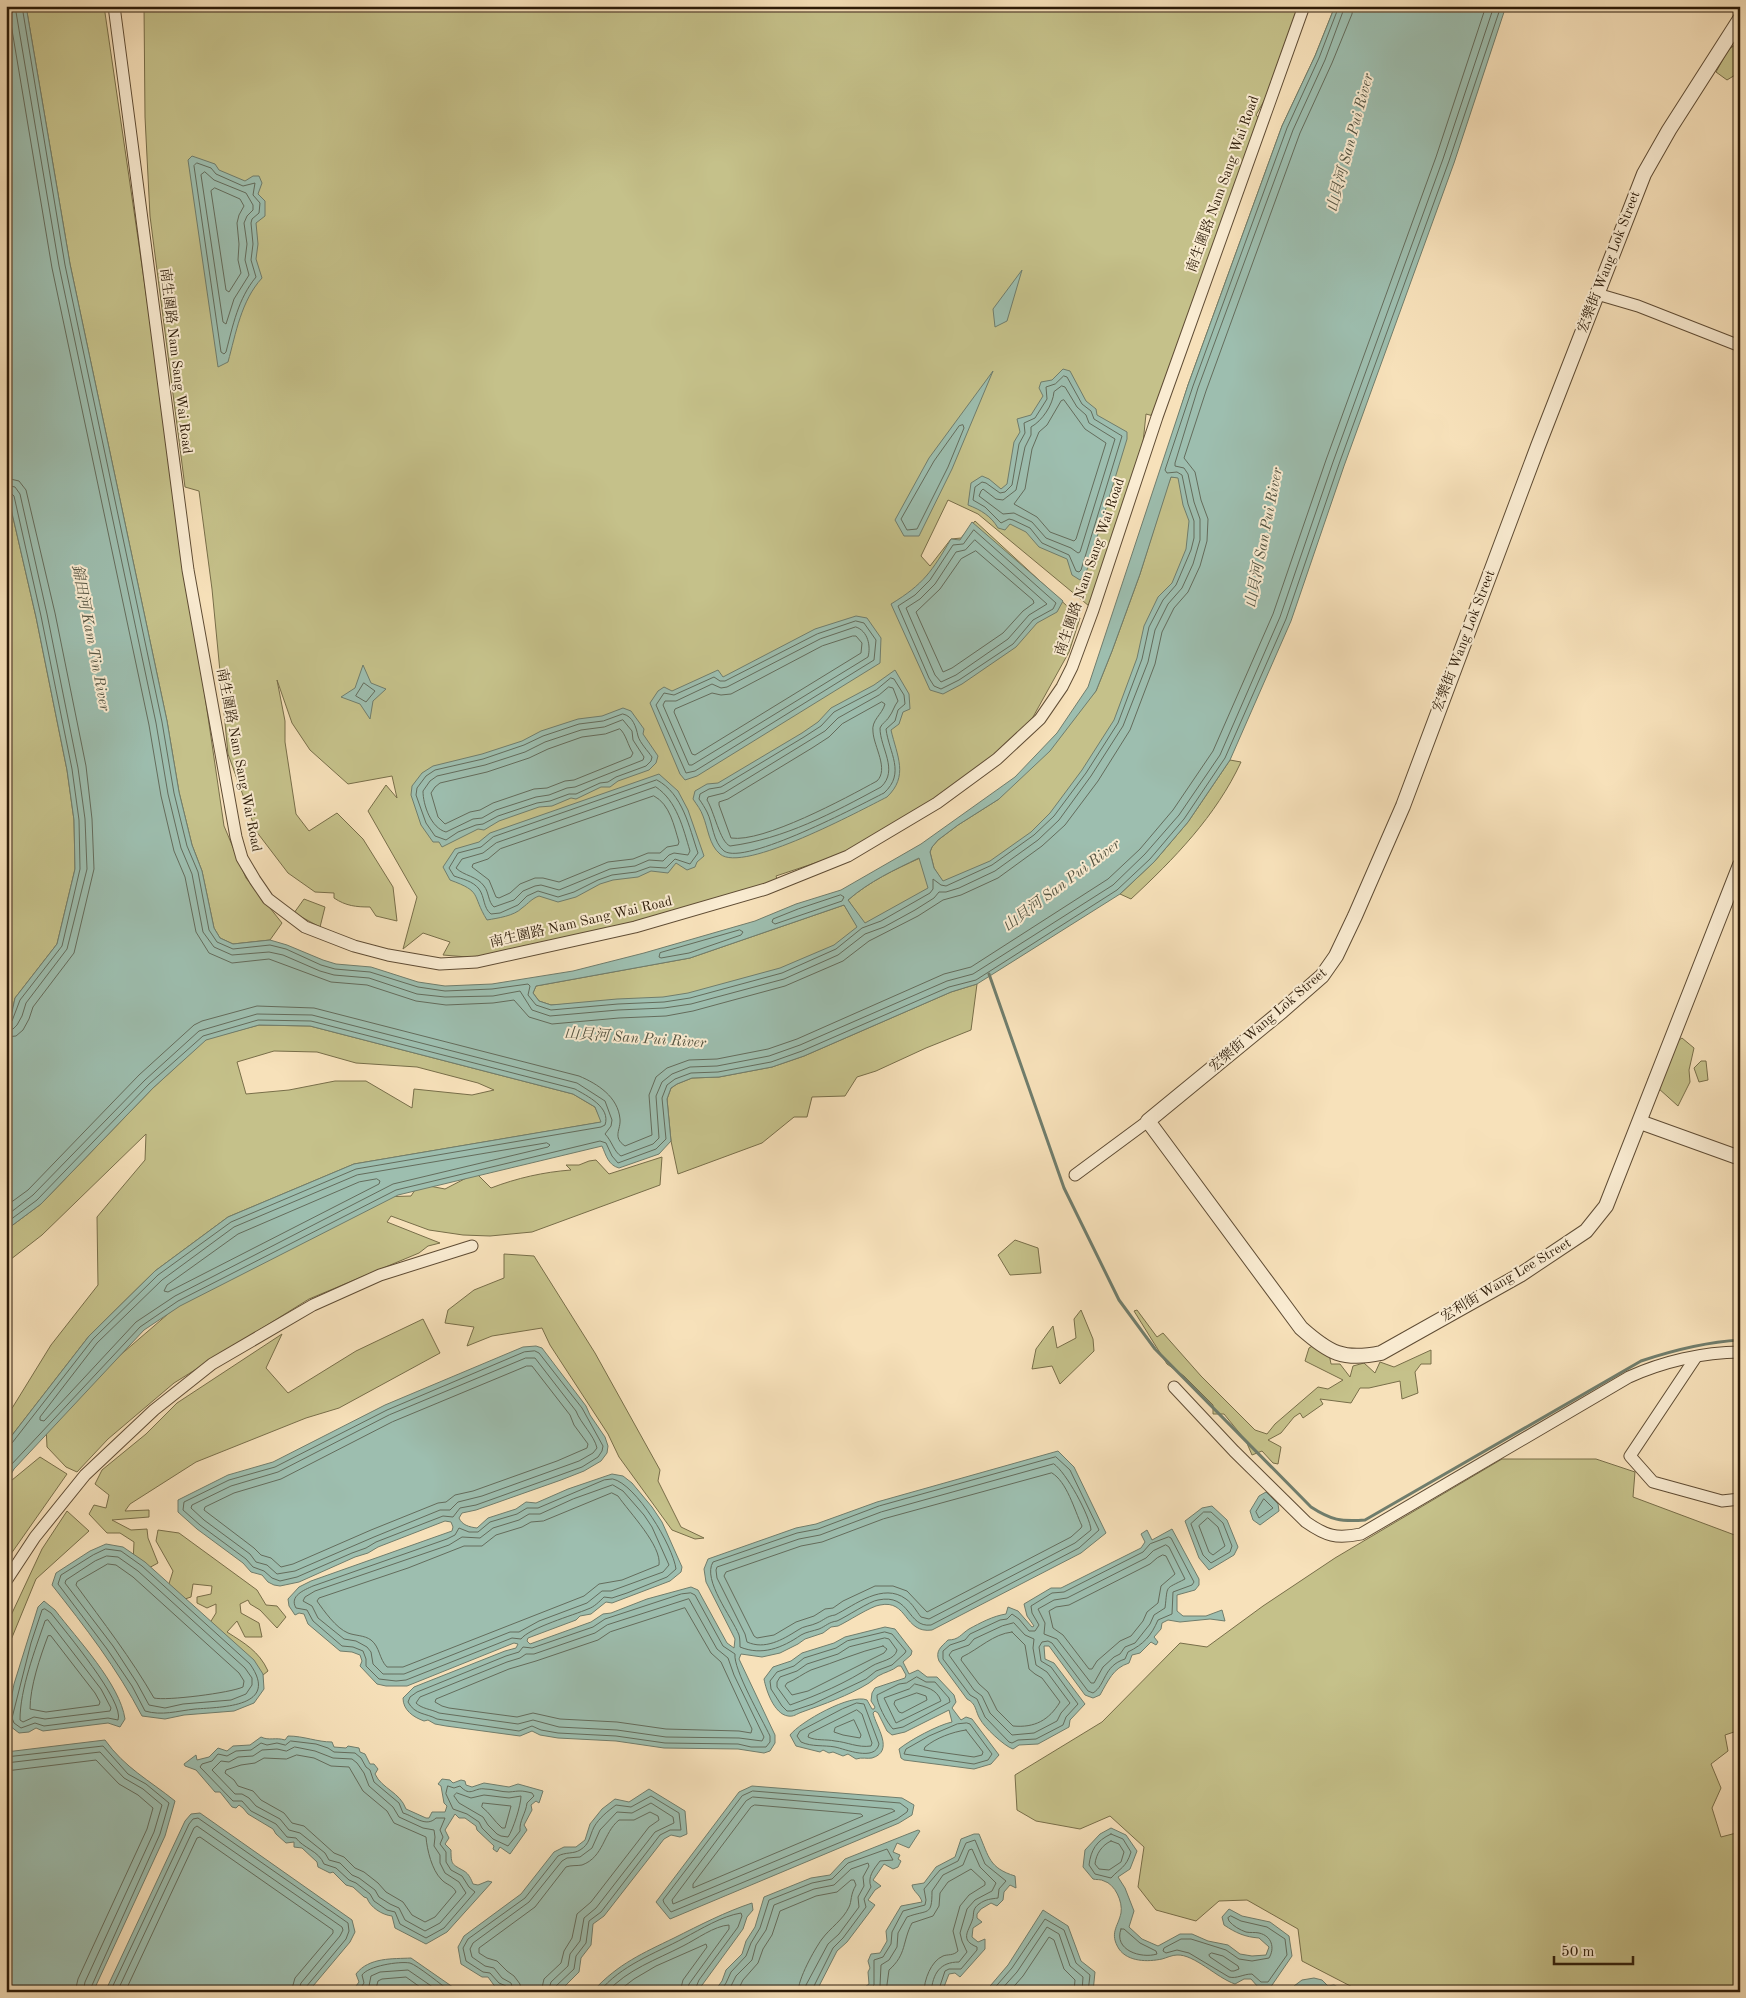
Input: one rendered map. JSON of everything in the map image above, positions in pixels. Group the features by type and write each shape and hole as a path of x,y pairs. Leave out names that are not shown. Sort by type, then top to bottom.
{"street":[{"name":"南生圍路 Nam Sang Wai Road","path":"114,6 188,570 236,837 242,858 268,898 305,927 346,943 388,955 440,964 477,962 635,927 766,888 848,856 937,803 1004,753 1040,719 1062,687 1093,610 1156,417 1304,6"},
{"name":"宏樂街 Wang Lok Street","path":"1075,1175 1148,1121 1282,1011 1322,976 1336,956 1403,806 1596,294 1644,174 1669,130 1740,20"},
{"path":"1596,294 1638,306 1740,346"},
{"name":"宏利街 Wang Lee Street","path":"1148,1121 1301,1328 1330,1352 1363,1357 1381,1353 1520,1275 1586,1231 1606,1206 1740,865"},
{"path":"1640,1122 1740,1158"},
{"path":"6,1581 35,1537 85,1475 154,1410 212,1364 313,1305 380,1275 472,1246"},
{"path":"1174,1387 1234,1451 1306,1522 1319,1531 1339,1537 1361,1534 1629,1377 1647,1369 1696,1357 1719,1352 1740,1352"},
{"path":"1696,1357 1630,1456 1653,1482 1722,1501 1740,1499"}],"shaded area":[{"path":"26,6 104,6 224,826 246,878 282,923 270,940 233,944 220,938 214,928 202,871 192,845 179,792 167,721 70,264"},
{"path":"144,6 1304,6 1264,101 1256,115 1265,125 1157,417 1146,414 1143,443 1089,606 978,514 948,500 921,556 930,566 951,539 961,538 975,521 1080,618 1069,652 1033,717 997,759 886,833 833,857 776,876 780,887 639,930 479,958 443,955 450,942 423,933 403,949 417,897 368,811 386,785 397,798 392,776 348,784 310,750 292,723 277,680 285,721 285,742 296,814 309,831 337,813 363,839 393,887 397,921 376,916 370,907 343,903 334,898 334,893 315,892 288,873 256,831 228,754 212,589 199,491 185,487 150,216 145,117"},
{"path":"1335,6 1274,326 1072,854 744,996 551,1005 539,1001 533,993 536,986 690,958 844,905 857,926 864,923 848,900 874,882 920,858 924,871 943,882 934,868 930,852 932,847 958,825 999,799 1096,691 1140,574 1166,490 1171,477 1177,477 1169,446 1188,385 1282,126 1315,56"},
{"path":"1740,41 1740,72 1727,80 1716,72 1728,50"},
{"path":"6,487 36,617 67,770 74,820 75,869 57,944 15,998 12,1012 6,1022"},
{"path":"1230,760 1241,762 1231,782 1207,819 1163,868 1131,899 1120,894 1154,862 1188,822"},
{"path":"304,899 325,907 320,927 294,913"},
{"path":"977,984 971,1030 876,1071 857,1077 845,1096 812,1097 807,1117 794,1117 762,1143 678,1174 671,1141 667,1099 671,1088 677,1084 692,1078 719,1077 772,1067 804,1056 951,992"},
{"path":"259,1025 310,1026 573,1094 595,1107 602,1122 354,1164 228,1217 155,1271 89,1336 6,1443 6,1418 51,1345 98,1285 97,1217 145,1160 146,1134 42,1235 6,1263 6,1230 41,1204 153,1088 206,1039","holes":["274,1051 317,1052 356,1063 417,1067 478,1083 494,1090 472,1095 414,1089 412,1108 366,1081 335,1081 289,1090 246,1094 237,1062"]},
{"path":"1682,1038 1694,1048 1689,1070 1690,1082 1678,1106 1648,1079 1661,1052"},
{"path":"1701,1061 1706,1061 1708,1080 1699,1082 1694,1068"},
{"path":"662,1157 660,1185 532,1232 490,1236 463,1235 429,1230 391,1216 387,1222 440,1243 428,1246 419,1253 309,1299 174,1383 108,1439 77,1472 66,1467 47,1447 46,1426 89,1382 190,1295 380,1197 411,1196 419,1184 445,1189 476,1173 491,1188 531,1176 571,1170 566,1165 579,1165 596,1160 609,1174"},
{"path":"1015,1240 1038,1248 1041,1273 1010,1275 998,1255"},
{"path":"504,1254 534,1256 595,1353 660,1470 658,1481 681,1527 704,1538 695,1539 672,1530 619,1457 608,1434 550,1345 542,1328 492,1336 467,1346 474,1327 445,1323 448,1310 474,1290 504,1278"},
{"path":"1081,1310 1093,1339 1094,1351 1060,1384 1052,1366 1032,1369 1036,1349 1053,1326 1057,1348 1076,1338 1074,1319"},
{"path":"1137,1310 1157,1337 1163,1333 1201,1376 1255,1430 1267,1434 1275,1424 1318,1387 1328,1389 1343,1380 1305,1361 1309,1348 1326,1338 1331,1364 1340,1364 1350,1377 1353,1366 1364,1363 1375,1373 1380,1362 1394,1367 1431,1350 1431,1364 1421,1364 1415,1372 1418,1393 1402,1399 1400,1381 1369,1388 1360,1388 1351,1403 1320,1399 1323,1404 1303,1418 1300,1413 1294,1417 1281,1433 1268,1440 1281,1447 1278,1464 1273,1463 1262,1451 1252,1455 1246,1441 1224,1414 1213,1414 1213,1405 1184,1376 1167,1364 1134,1311"},
{"path":"423,1319 440,1353 339,1408 306,1418 196,1462 130,1504 125,1511 149,1510 149,1517 112,1520 131,1530 147,1529 148,1538 158,1563 145,1570 133,1563 134,1542 120,1533 107,1533 89,1514 94,1505 106,1508 109,1495 95,1484 102,1470 146,1434 177,1403 282,1334 266,1368 288,1393 356,1351"},
{"path":"40,1457 67,1474 6,1561 6,1485"},
{"path":"1502,1459 1596,1459 1635,1472 1633,1497 1740,1537 1740,1730 1725,1735 1728,1751 1711,1764 1721,1788 1712,1808 1721,1837 1740,1832 1740,1992 1362,1992 1302,1961 1298,1929 1247,1900 1219,1901 1196,1921 1156,1910 1138,1887 1144,1847 1110,1816 1080,1829 1036,1821 1017,1810 1015,1775 1102,1722 1180,1643 1207,1647 1263,1606 1335,1558"},
{"path":"67,1511 89,1531 36,1579 6,1652 6,1626 42,1549"},
{"path":"158,1530 179,1533 257,1590 266,1605 277,1606 286,1617 277,1628 248,1600 240,1604 241,1613 259,1623 262,1637 245,1637 237,1621 227,1632 250,1648 264,1664 268,1671 258,1679 208,1626 216,1613 216,1604 207,1608 197,1603 197,1597 211,1594 212,1586 193,1584 191,1597 179,1601 167,1590 173,1571 156,1541"}],"water":[{"path":"6,6 26,6 70,264 167,721 179,792 192,845 202,871 214,928 220,938 233,944 270,940 336,964 371,967 418,982 445,986 492,984 573,971 755,921 796,904 841,890 921,844 1015,777 1057,733 1088,687 1188,385 1282,126 1315,56 1335,6 1506,6 1454,163 1344,466 1291,621 1230,760 1188,822 1154,862 1120,894 977,984 951,992 804,1056 772,1067 719,1077 692,1078 677,1084 671,1088 667,1099 671,1141 659,1154 619,1168 610,1162 602,1146 398,1195 180,1306 144,1330 14,1469 6,1483 6,1443 89,1336 155,1271 228,1217 354,1164 601,1122 595,1107 573,1094 310,1026 259,1025 206,1040 153,1088 41,1204 6,1230 6,1022 12,1012 15,998 57,944 75,869 74,820 67,770 36,617 6,487","holes":["1171,477 1178,478 1183,505 1189,521 1186,549 1172,583 1158,597 1144,626 1137,658 1114,720 1082,770 1050,813 1031,832 990,861 943,881 934,868 930,852 932,847 958,825 999,799 1050,751 1096,691 1140,574","919,858 928,888 865,923 848,900 856,893","844,905 857,927 834,945 780,968 688,993 663,997 551,1005 539,1001 533,993 536,986 690,958"]},
{"path":"192,156 215,164 219,170 245,181 253,176 259,176 262,183 258,194 265,201 265,216 256,223 258,244 256,259 262,278 244,307 228,362 218,367 188,160"},
{"path":"1022,270 1007,321 995,327 993,309"},
{"path":"1063,369 1070,371 1086,401 1096,409 1097,415 1127,432 1127,439 1086,573 1080,580 1072,575 1067,559 1039,547 1026,532 1010,524 1005,530 998,528 985,514 968,505 971,483 982,476 1001,489 1007,484 1014,442 1020,432 1017,419 1031,415 1043,396 1039,388 1041,382 1052,380"},
{"path":"993,371 952,469 919,536 904,536 895,520 929,458"},
{"path":"972,522 1063,601 1057,612 1037,623 1016,647 962,684 943,694 930,690 891,604 912,590 926,576 951,539 960,540"},
{"path":"856,616 867,618 881,638 880,663 697,776 685,780 680,774 650,703 658,691 664,687 672,691 718,670 723,677 815,629"},
{"path":"363,665 371,683 386,689 373,701 370,719 360,704 341,697 355,688"},
{"path":"895,670 909,694 910,709 903,712 899,724 891,730 900,765 900,773 894,789 887,797 829,826 776,848 733,858 720,854 713,846 702,814 693,799 695,791 707,784 718,783 802,733 818,722 831,708 874,685"},
{"path":"623,708 631,711 644,729 643,734 658,756 656,763 649,770 618,781 610,787 601,787 576,799 571,798 552,806 539,807 499,821 484,830 478,829 442,847 439,842 433,842 421,825 411,795 412,786 422,773 433,766 482,754 522,741 541,731 578,719 602,716"},
{"path":"659,774 678,791 688,810 704,856 697,862 695,867 687,870 676,863 668,873 651,871 638,877 613,880 600,884 576,897 558,902 539,896 515,913 487,920 472,891 450,880 443,867 455,849 479,842 490,833"},
{"path":"536,1346 542,1348 586,1406 605,1437 608,1446 607,1453 601,1461 584,1471 476,1510 462,1513 459,1518 460,1520 466,1525 477,1528 488,1518 516,1509 526,1502 536,1503 568,1489 612,1474 623,1476 632,1483 662,1522 682,1567 681,1572 670,1581 612,1603 606,1602 591,1614 580,1616 576,1620 528,1638 527,1641 530,1644 591,1622 603,1614 691,1587 698,1590 727,1643 734,1648 735,1639 706,1582 704,1569 708,1559 877,1502 1058,1451 1074,1467 1106,1533 1081,1553 932,1630 923,1630 916,1627 896,1607 880,1605 838,1626 831,1627 823,1633 805,1639 780,1653 762,1657 741,1654 739,1659 775,1735 775,1743 770,1751 764,1753 738,1749 664,1748 616,1741 558,1738 540,1735 532,1731 520,1736 446,1726 435,1724 428,1720 424,1721 409,1712 403,1702 403,1698 414,1687 516,1648 518,1644 514,1643 407,1686 386,1686 377,1684 360,1666 362,1661 360,1655 340,1651 308,1624 304,1614 299,1613 295,1615 289,1606 288,1599 299,1587 311,1581 452,1531 451,1522 445,1521 378,1547 299,1582 280,1586 268,1582 262,1575 251,1572 243,1563 197,1529 178,1512 178,1500 228,1475 273,1462 385,1405 523,1347"},
{"path":"1266,1492 1278,1504 1279,1511 1260,1525 1253,1520 1250,1511 1259,1496"},
{"path":"1212,1506 1227,1520 1238,1547 1234,1555 1209,1570 1199,1558 1185,1521 1202,1508"},
{"path":"1172,1529 1199,1579 1199,1585 1195,1590 1177,1595 1177,1611 1183,1616 1206,1616 1222,1610 1225,1621 1210,1619 1180,1622 1168,1620 1162,1623 1161,1629 1154,1637 1158,1642 1156,1645 1151,1642 1140,1653 1132,1655 1129,1663 1119,1668 1100,1695 1093,1698 1085,1695 1049,1646 1044,1646 1045,1659 1054,1663 1085,1704 1070,1720 1069,1727 1038,1744 1019,1745 1013,1749 1000,1740 982,1722 974,1705 967,1699 939,1661 938,1652 941,1647 948,1640 957,1638 978,1624 1006,1614 1008,1607 1018,1611 1032,1627 1034,1626 1027,1616 1024,1604 1051,1588 1061,1588 1141,1548 1145,1542 1141,1534 1147,1530 1152,1540"},
{"path":"106,1544 123,1547 145,1562 254,1660 263,1674 264,1689 254,1703 234,1711 184,1715 165,1719 142,1716 111,1665 52,1585 56,1573 90,1551"},
{"path":"44,1601 55,1610 85,1648 115,1691 125,1719 120,1727 108,1723 43,1731 36,1728 29,1732 19,1733 10,1726 7,1721 14,1684 38,1607"},
{"path":"885,1627 895,1629 912,1651 911,1655 903,1662 909,1674 918,1670 927,1677 937,1677 954,1695 956,1702 952,1708 961,1720 966,1717 972,1719 999,1755 991,1764 974,1769 904,1760 901,1758 899,1749 904,1745 932,1729 952,1722 949,1710 905,1732 892,1735 887,1731 878,1713 875,1711 873,1713 883,1744 879,1755 872,1758 856,1759 848,1754 843,1756 833,1752 829,1753 823,1750 820,1752 796,1746 790,1735 804,1723 826,1710 860,1699 867,1700 872,1709 874,1709 875,1707 871,1701 875,1688 905,1678 906,1675 901,1666 898,1666 853,1692 793,1716 783,1714 775,1706 764,1679 773,1667 791,1661 802,1653 834,1643 845,1637"},
{"path":"288,1736 332,1742 334,1747 346,1748 348,1746 359,1748 360,1752 365,1754 370,1764 374,1764 378,1769 375,1774 378,1779 400,1798 406,1809 426,1818 429,1818 432,1812 445,1812 447,1806 444,1803 441,1786 438,1784 442,1779 450,1780 453,1783 461,1780 465,1781 466,1785 472,1787 484,1783 509,1787 518,1784 543,1791 539,1803 536,1801 531,1805 532,1810 524,1825 527,1830 510,1854 500,1847 497,1852 493,1849 494,1846 477,1830 476,1826 455,1814 445,1830 449,1838 445,1844 451,1850 453,1864 471,1878 473,1884 478,1885 488,1881 492,1882 447,1932 426,1944 395,1928 392,1916 377,1910 367,1898 353,1887 346,1885 333,1872 330,1873 318,1867 317,1862 302,1848 294,1847 294,1842 286,1843 273,1829 248,1814 239,1805 236,1808 232,1807 220,1792 215,1792 196,1770 184,1764 196,1755 197,1760 209,1757 218,1748 227,1751 233,1746 250,1745 261,1737 285,1740"},
{"path":"105,1740 129,1766 175,1801 165,1836 93,1992 6,1992 6,1752"},
{"path":"752,1786 902,1798 914,1805 912,1815 899,1823 670,1919 656,1902 739,1792"},
{"path":"649,1789 685,1811 687,1834 680,1837 671,1835 664,1839 604,1916 593,1924 591,1945 581,1958 579,1972 559,1992 511,1992 496,1988 488,1977 482,1977 461,1964 458,1947 464,1936 521,1894 554,1852 564,1847 576,1847 585,1840 590,1824 602,1809 615,1799 629,1802"},
{"path":"200,1813 352,1920 355,1932 350,1942 308,1992 105,1992 185,1821 191,1814"},
{"path":"1111,1828 1126,1835 1137,1851 1130,1869 1118,1877 1125,1888 1134,1911 1129,1927 1142,1939 1158,1946 1180,1934 1192,1934 1208,1941 1228,1945 1240,1954 1252,1956 1266,1955 1269,1947 1259,1938 1245,1936 1228,1928 1224,1925 1222,1917 1229,1909 1242,1916 1270,1922 1289,1936 1292,1956 1270,1988 1258,1987 1251,1979 1244,1979 1235,1984 1191,1958 1184,1956 1175,1955 1145,1961 1133,1959 1119,1949 1114,1934 1121,1913 1121,1904 1117,1894 1108,1883 1093,1879 1083,1867 1085,1850 1100,1834"},
{"path":"918,1830 920,1831 909,1848 897,1843 893,1852 900,1855 898,1859 901,1861 898,1867 893,1869 884,1864 873,1880 881,1886 875,1890 868,1900 875,1905 847,1942 837,1951 816,1992 714,1992 722,1981 726,1970 742,1954 746,1941 755,1927 764,1897 811,1878 830,1875 845,1859"},
{"path":"979,1834 991,1861 1006,1873 1015,1876 1016,1888 1010,1885 1004,1892 1003,1900 997,1906 991,1903 977,1914 977,1918 982,1922 973,1928 972,1937 978,1942 985,1939 985,1949 960,1977 955,1973 949,1974 942,1992 858,1992 869,1984 868,1972 870,1968 868,1961 871,1954 880,1953 887,1941 886,1931 901,1906 922,1902 912,1885 924,1883 936,1867 955,1857 961,1839"},
{"path":"752,1903 753,1910 747,1917 743,1929 697,1992 596,1992 594,1990 612,1973 641,1954 732,1910"},
{"path":"1043,1910 1068,1926 1081,1961 1095,1972 1093,1992 985,1992 1008,1965"},
{"path":"411,1958 460,1992 343,1992 353,1990 359,1982 356,1974 368,1964 389,1959"},
{"path":"1314,1978 1322,1980 1328,1986 1334,1985 1348,1992 1294,1992 1294,1986 1302,1980"}],"waterway":[{"path":"989,974 1064,1188 1119,1300 1155,1349 1311,1507 1324,1515 1349,1521 1365,1520 1641,1361 1690,1347 1740,1340"}],"water label":[{"name":"山貝河 San Pui River","path":"1351,143"},
{"name":"山貝河 San Pui River","path":"1265,538"},
{"name":"錦田河 Kam Tin River","path":"90,638"},
{"name":"山貝河 San Pui River","path":"1062,886"},
{"name":"山貝河 San Pui River","path":"635,1039"}]}
